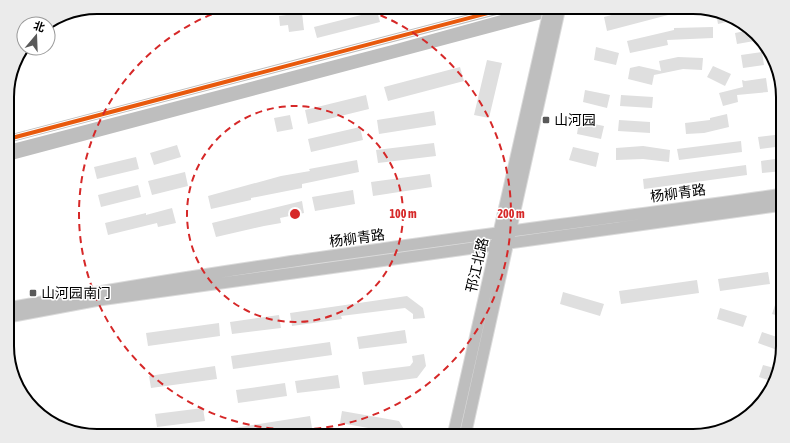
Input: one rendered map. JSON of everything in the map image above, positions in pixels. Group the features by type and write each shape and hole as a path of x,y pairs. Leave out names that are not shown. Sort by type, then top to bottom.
{"main road":[{"name":"邗江北路","path":"455,429 505,231 551,23 550,14"},
{"name":"邗江北路","path":"551,23 556,14"},
{"name":"杨柳青路","path":"14,307 100,291 505,231 776,195"},
{"name":"杨柳青路","path":"14,316 107,298 776,206"},
{"name":"邗江北路","path":"466,429 502,243"}],"street":[{"path":"14,137 484,14"}],"shaded area":[{"path":"505,14 561,14 14,159 14,143 396,44"}],"building":[{"path":"302,14 304,30 289,32 288,25 280,26 279,16"},
{"path":"365,14 378,14 380,22 317,38 314,27"},
{"path":"615,14 672,14 607,31 604,17"},
{"path":"717,18 728,22 718,24"},
{"path":"713,27 713,38 667,40 668,45 630,53 627,41 674,30 674,28"},
{"path":"744,31 755,41 737,44 735,33"},
{"path":"596,47 619,53 616,65 594,60"},
{"path":"762,52 764,65 743,68 741,55"},
{"path":"678,57 703,58 702,70 683,69 654,75 652,85 628,79 630,68 639,66 661,71 659,61"},
{"path":"487,60 502,63 489,118 474,115"},
{"path":"713,66 731,74 725,86 707,77"},
{"path":"460,67 464,81 388,101 384,87"},
{"path":"766,78 768,92 737,95 738,102 723,106 719,93 743,87 742,80 745,81"},
{"path":"585,90 610,95 607,108 583,102"},
{"path":"366,95 369,109 308,124 305,110"},
{"path":"621,95 653,97 652,108 620,106"},
{"path":"434,111 436,125 379,134 377,120"},
{"path":"727,114 729,127 704,133 686,134 685,123 710,120 710,118"},
{"path":"290,115 293,129 277,132 274,118"},
{"path":"619,120 650,122 650,133 618,131"},
{"path":"579,121 604,126 601,139 577,134"},
{"path":"360,127 363,140 311,152 308,139"},
{"path":"776,135 776,147 760,149 758,137"},
{"path":"741,141 742,152 679,160 677,149"},
{"path":"434,143 436,156 378,163 376,150"},
{"path":"177,145 181,157 154,165 150,153"},
{"path":"643,146 670,150 669,162 643,159 616,160 616,148"},
{"path":"573,147 599,153 596,167 569,160"},
{"path":"136,157 139,169 97,179 94,167"},
{"path":"776,159 776,172 762,173 761,161"},
{"path":"357,160 359,172 302,184 302,188 251,198 251,200 211,209 208,196 281,176 310,171 309,169"},
{"path":"746,165 747,175 644,189 643,179"},
{"path":"185,172 188,186 152,195 148,181"},
{"path":"430,174 432,187 373,196 371,182"},
{"path":"138,185 141,197 101,207 98,195"},
{"path":"353,190 355,204 315,211 312,197"},
{"path":"302,201 304,213 280,218 281,223 216,237 212,223"},
{"path":"172,208 176,223 158,227 157,223 108,235 105,223"},
{"path":"768,272 770,284 720,291 718,279"},
{"path":"697,280 699,293 621,304 619,291"},
{"path":"563,292 604,304 600,316 560,304"},
{"path":"407,296 423,308 425,318 413,319 413,314 405,308 341,316 342,319 292,326 290,313"},
{"path":"776,302 776,315 772,314"},
{"path":"720,308 747,316 743,327 717,319"},
{"path":"279,315 281,328 232,334 230,322"},
{"path":"219,323 220,336 148,346 146,333"},
{"path":"405,330 407,343 359,349 357,337"},
{"path":"762,332 776,337 776,349 758,343"},
{"path":"330,342 332,355 233,369 231,356"},
{"path":"424,354 426,366 417,378 364,385 362,372 410,366 413,362 412,356"},
{"path":"763,365 773,368 768,380 759,377"},
{"path":"215,366 217,379 151,388 149,376"},
{"path":"338,375 340,388 297,393 295,381"},
{"path":"285,383 287,396 238,403 236,390"},
{"path":"203,408 205,421 157,427 155,414"},
{"path":"342,411 399,421 404,429 374,429 340,423"},
{"path":"310,416 312,428 306,429 227,429"}],"cycle path":[{"path":"14,137 484,14"}],"place":[{"name":"山河园","path":"546,120"},
{"name":"山河园南门","path":"33,293"}]}
